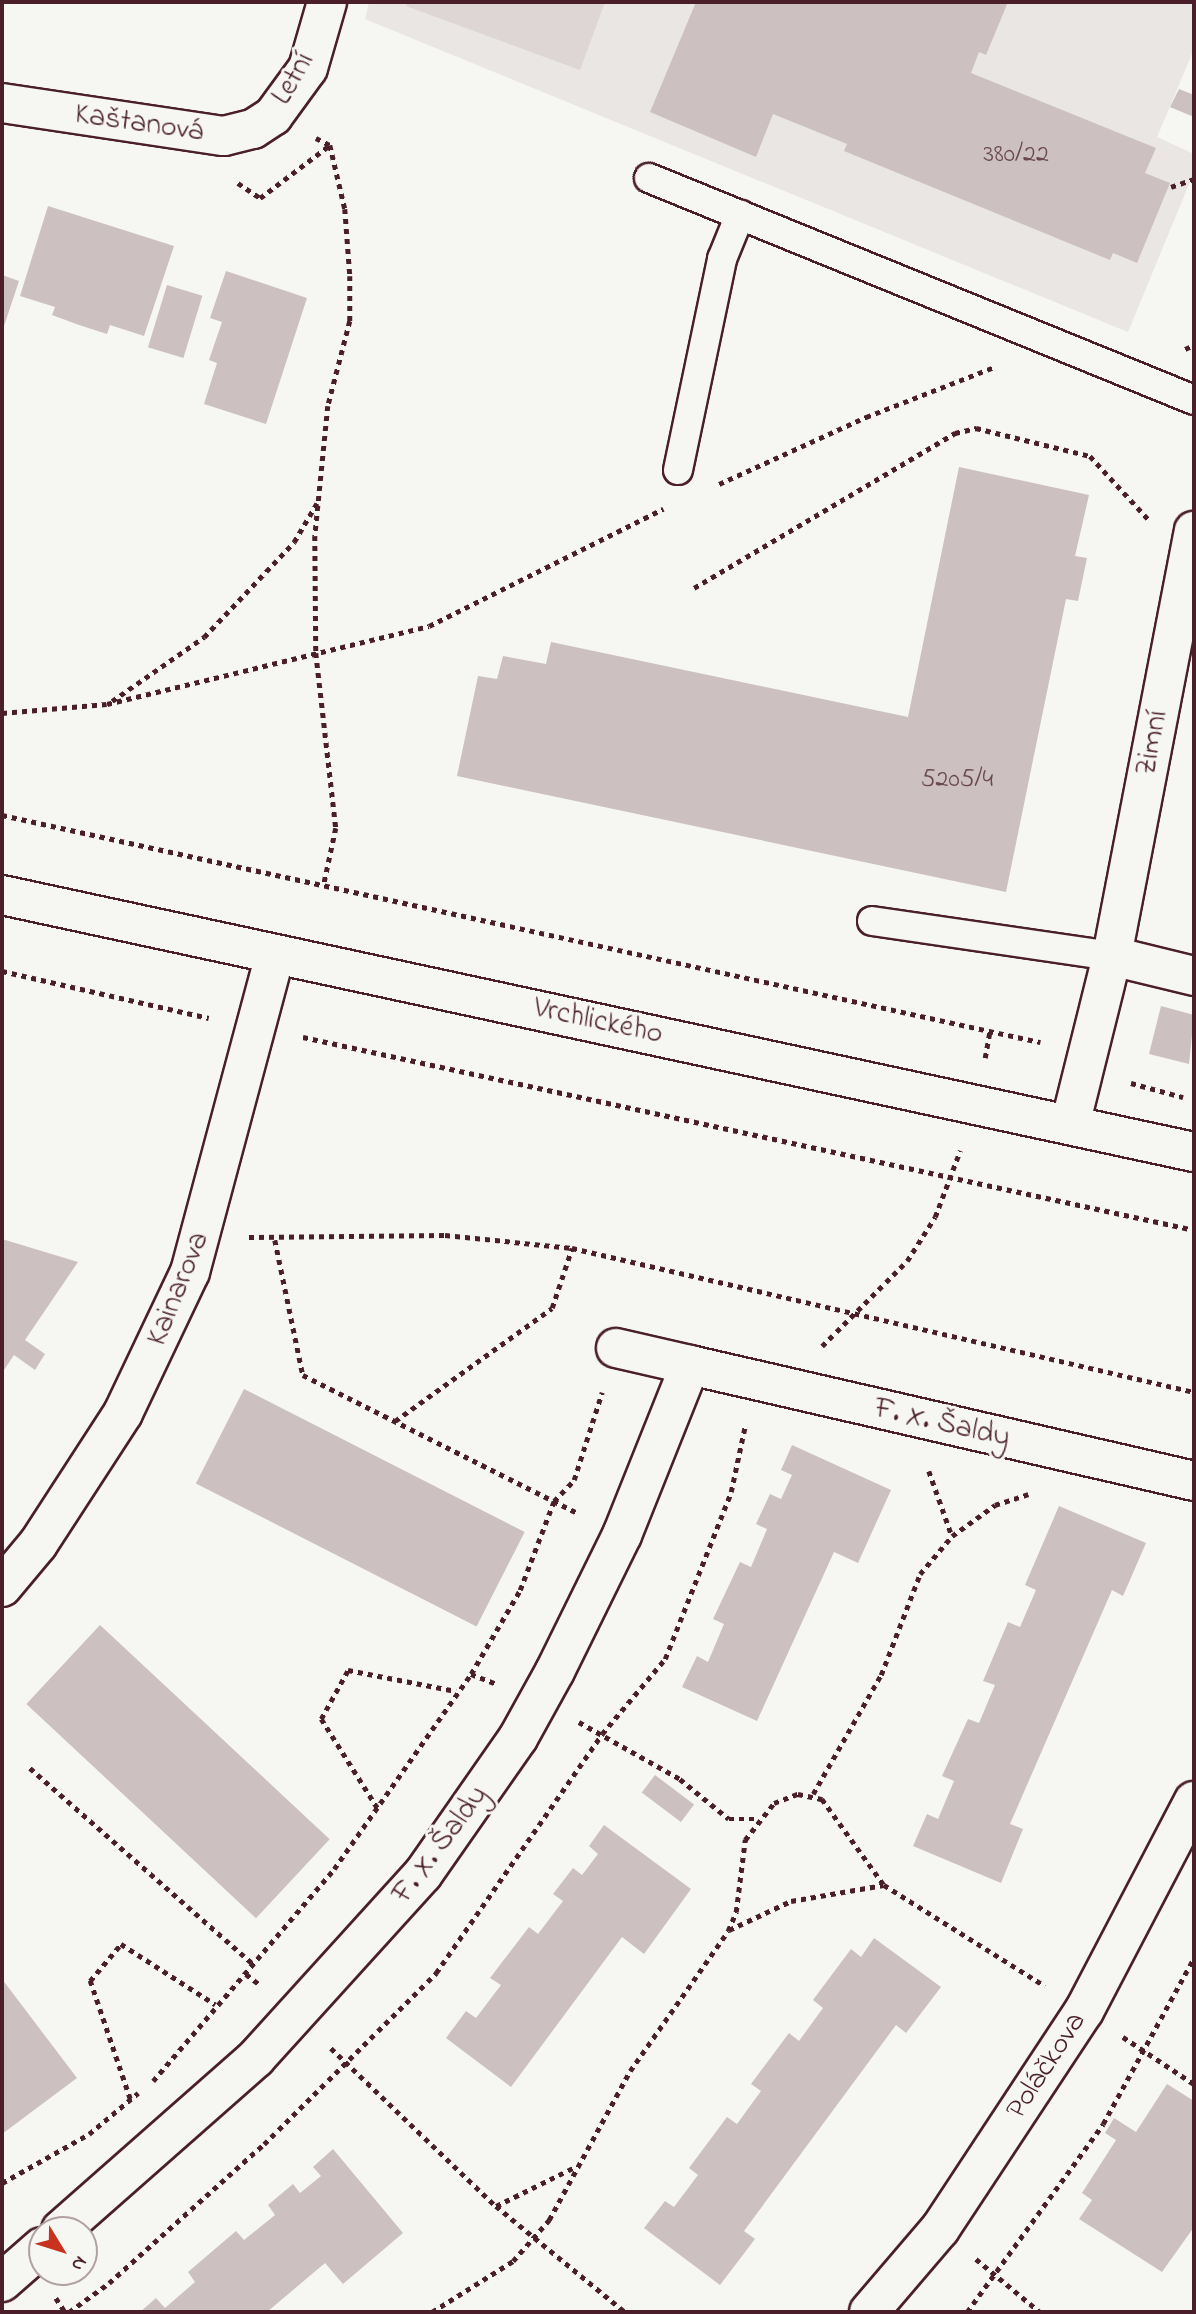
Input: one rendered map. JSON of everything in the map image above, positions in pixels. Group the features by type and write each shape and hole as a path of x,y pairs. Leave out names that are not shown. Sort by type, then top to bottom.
{"street":[{"name":"Letní","path":"273,116 308,68 327,2"},
{"name":"Kaštanová","path":"2,103 224,136 253,129 273,116"},
{"name":"Zimní","path":"1070,1125 1112,956 1194,533"},
{"name":"Vrchlického","path":"2,895 1194,1152"},
{"name":"Kainarova","path":"2,1587 38,1544 122,1413 155,1352 202,1232 275,954"},
{"path":"1112,956 1194,976"},
{"name":"F. X. Šaldy","path":"616,1348 1194,1481"},
{"name":"F. X. Šaldy","path":"76,2216 299,2014 423,1874 539,1700 622,1535 690,1365"},
{"name":"Poláčkova","path":"869,2312 940,2229 1084,2011 1194,1801"},
{"path":"2,2282 28,2259"}],"lane":[{"path":"649,178 1194,400"},
{"path":"678,470 722,259 740,215"},
{"path":"872,921 1112,956"}],"path":[{"path":"273,116 330,145 345,209 350,321 328,406 318,502 316,653 336,828 324,884"},
{"path":"260,198 330,145"},
{"path":"1171,187 1194,179"},
{"path":"1181,350 1194,345"},
{"path":"705,490 866,417 998,366"},
{"path":"694,588 955,433 976,428 1090,456 1103,464 1140,513 1157,525 1194,533"},
{"path":"107,704 204,637 294,542 318,502"},
{"path":"2,713 107,704 429,626 668,507"},
{"path":"2,815 1119,1060 1131,1084 1194,1099"},
{"path":"2,971 255,1029 1194,1230"},
{"path":"785,1387 856,1309 906,1261 935,1217 951,1177"},
{"path":"202,1232 275,1240 445,1235 572,1248 856,1309 1194,1392"},
{"path":"275,1240 303,1375 622,1535"},
{"path":"396,1421 552,1308 572,1248"},
{"path":"2,2183 89,2134 153,2080 215,2004 246,1973 377,1809 456,1691 471,1674 520,1590 554,1501 574,1480 616,1348"},
{"path":"909,1417 952,1536"},
{"path":"432,2312 513,2261 535,2238 560,2202 574,2168 630,2071 728,1931 736,1912 745,1840 759,1819 775,1803 813,1794 881,1675 920,1574 952,1536 995,1505 1106,1460"},
{"path":"377,1809 321,1719 348,1670 456,1691"},
{"path":"471,1674 539,1700 680,1779 729,1819 759,1819"},
{"path":"30,1768 252,1963"},
{"path":"813,1794 831,1809 884,1885 1194,2084"},
{"path":"728,1931 791,1901 839,1889 884,1885"},
{"path":"131,2099 90,1981 121,1944 215,2004"},
{"path":"967,2312 1102,2124 1194,1958"},
{"path":"246,1973 299,2014 496,2206 625,2312"},
{"path":"496,2206 548,2176 574,2168"},
{"path":"940,2229 1040,2312"}],"shaded area":[{"path":"369,2 1194,2 1194,49 1157,137 1194,154 1194,172 1128,332 365,19"},
{"path":"408,2 605,2 580,70 406,6"}],"building":[{"path":"696,2 1008,2 986,55 979,52 971,73 1156,148 1145,173 1170,183 1137,263 1113,253 1110,260 844,151 847,144 773,114 756,157 650,112"},
{"path":"1179,89 1194,95 1194,117 1170,107"},
{"path":"48,206 174,246 144,336 110,325 107,334 79,325 52,315 55,307 20,296"},
{"path":"226,271 307,298 266,424 204,404 217,363 209,360 222,322 210,318"},
{"path":"2,275 19,281 2,332"},
{"path":"167,285 202,296 183,358 148,347"},
{"path":"959,467 1089,495 1075,556 1087,558 1078,601 1066,599 1006,892 457,776 478,676 497,679 503,656 546,664 551,642 908,717"},
{"path":"1161,1006 1194,1015 1189,1064 1149,1054"},
{"path":"2,1239 78,1262 25,1340 45,1354 35,1370 14,1355 2,1373"},
{"path":"244,1389 525,1532 477,1626 196,1483"},
{"path":"792,1445 891,1490 858,1563 834,1552 757,1721 682,1687 697,1656 708,1662 724,1624 713,1619 740,1562 751,1567 767,1529 756,1524 770,1494 781,1499 792,1475 781,1470"},
{"path":"1059,1506 1146,1543 1123,1596 1112,1590 1010,1824 1023,1829 1001,1883 913,1846 927,1814 938,1819 954,1781 942,1776 968,1719 979,1723 995,1685 983,1681 1008,1622 1020,1627 1036,1590 1025,1585"},
{"path":"100,1625 330,1839 256,1918 26,1704"},
{"path":"655,1775 694,1804 681,1822 642,1793"},
{"path":"604,1825 691,1889 644,1954 622,1937 511,2087 446,2038 466,2011 476,2018 501,1985 490,1978 529,1927 538,1934 563,1901 553,1894 573,1868 582,1875 598,1854 589,1846"},
{"path":"874,1938 941,1987 906,2033 896,2025 744,2231 755,2239 720,2285 644,2228 665,2201 674,2207 698,2175 689,2168 727,2117 737,2124 761,2091 751,2084 789,2033 799,2041 823,2008 813,2000 851,1949 861,1957"},
{"path":"2,1979 77,2078 2,2134"},
{"path":"1167,2084 1194,2101 1194,2227 1162,2272 1079,2219 1092,2200 1082,2193 1116,2140 1105,2133 1114,2118 1136,2132"},
{"path":"333,2149 403,2233 343,2284 325,2263 267,2312 140,2312 156,2298 165,2308 195,2282 188,2272 236,2231 244,2240 275,2215 268,2205 293,2184 300,2193 321,2176 313,2167"}]}
